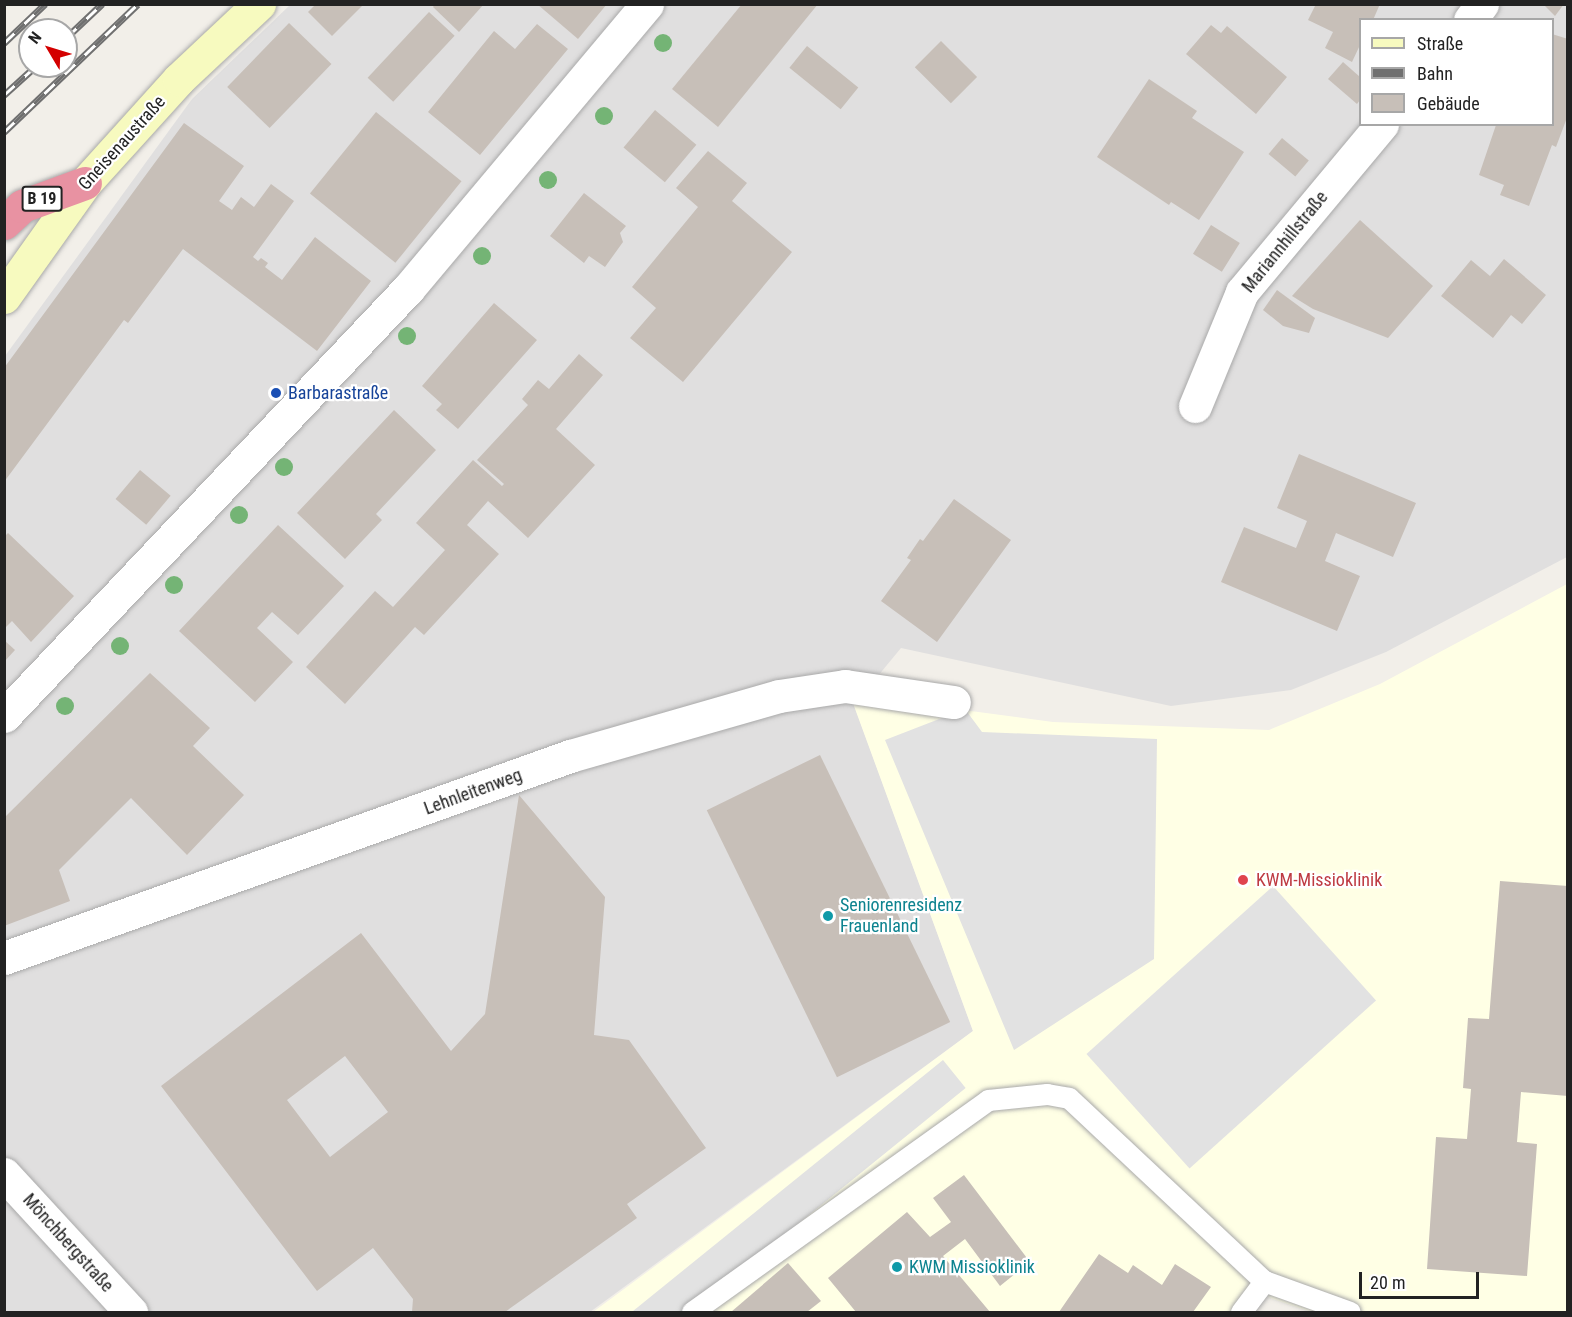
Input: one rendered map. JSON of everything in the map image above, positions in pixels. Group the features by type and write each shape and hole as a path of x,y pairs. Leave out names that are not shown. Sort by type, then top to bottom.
{"highway":[{"name":"B 19","path":"4,223 22,206 85,183"}],"street":[{"name":"Gneisenaustraße","path":"4,297 85,183 179,79 259,4"},
{"path":"4,716 408,290 647,4"},
{"path":"1472,18 1482,4"},
{"name":"Mariannhillstraße","path":"1195,406 1242,292 1380,126"},
{"name":"Lehnleitenweg","path":"4,958 570,756 779,696 845,686 954,702"},
{"name":"Mönchbergstraße","path":"4,1174 131,1312"}],"lane":[{"path":"693,1312 988,1100 1047,1094 1069,1098 1264,1281 1350,1312"},
{"path":"1241,1312 1264,1281"}],"shaded area":[{"path":"290,5 1567,5 1567,557 1386,652 1291,690 1171,706 901,648 854,705 973,1031 590,1312 5,1312 5,356 192,99"},
{"name":"KWM-Missioklinik","path":"1567,584 1567,1312 1311,1312 1250,1291 1235,1312 593,1312 973,1031 850,695 1053,722 1269,730 1380,684"},
{"path":"965,709 982,732 1157,739 1154,959 1014,1050 885,740"},
{"path":"1273,886 1376,1000 1190,1168 1086,1054"},
{"path":"943,1060 966,1088 689,1312 632,1312"}],"building":[{"path":"316,4 364,4 332,36 308,12"},
{"path":"435,4 484,4 459,32 433,7"},
{"path":"537,4 607,4 578,39"},
{"path":"742,4 818,4 718,127 672,89"},
{"path":"1316,4 1380,4 1374,18 1359,18 1359,47 1352,62 1325,48 1333,32 1308,20"},
{"path":"1543,4 1564,4 1555,16"},
{"path":"429,12 455,36 393,102 368,78"},
{"path":"289,23 331,64 270,128 227,87"},
{"path":"537,24 568,49 480,155 428,112 494,31 515,49"},
{"path":"1211,25 1221,33 1227,26 1287,77 1256,114 1186,54"},
{"path":"1554,35 1568,39 1568,115 1556,147 1552,145 1529,206 1500,195 1504,185 1479,175 1496,126 1554,126"},
{"path":"941,41 977,77 951,103 915,67"},
{"path":"807,46 858,88 841,109 789,68"},
{"path":"1343,62 1359,76 1359,101 1357,104 1328,79"},
{"path":"1149,79 1197,111 1192,118 1244,152 1199,220 1171,202 1169,205 1097,157"},
{"path":"655,110 696,145 665,182 624,148"},
{"path":"376,112 461,181 395,263 310,194"},
{"path":"184,123 244,166 219,201 232,210 241,197 254,207 271,184 294,201 253,257 258,261 261,258 268,263 265,267 282,280 315,237 371,281 317,351 183,249 128,323 124,320 4,482 4,368"},
{"path":"1282,138 1309,160 1295,177 1269,154"},
{"path":"708,151 747,183 732,201 792,252 683,382 630,338 656,308 632,287 698,207 676,188"},
{"path":"584,193 626,226 620,233 623,242 605,267 589,256 584,263 550,236"},
{"path":"1360,220 1433,286 1388,338 1313,309 1292,296"},
{"path":"1211,225 1240,243 1222,272 1193,254"},
{"path":"1504,259 1546,295 1522,324 1511,315 1493,338 1441,296 1471,260 1490,276"},
{"path":"1277,290 1315,318 1309,333 1283,326 1263,310"},
{"path":"494,303 537,340 458,429 436,410 442,404 422,386"},
{"path":"579,354 603,375 556,429 595,465 528,538 488,501 467,525 499,554 424,635 415,627 345,704 306,667 375,591 393,607 445,550 416,523 473,460 502,486 504,484 477,460 528,405 522,399 538,380 549,389"},
{"path":"394,410 436,450 376,514 382,520 345,559 297,513"},
{"path":"1299,454 1416,503 1393,557 1336,533 1325,561 1360,576 1337,631 1221,582 1244,527 1296,548 1307,521 1277,508"},
{"path":"140,470 171,496 146,525 116,499"},
{"path":"954,499 1011,540 937,642 881,601 911,560 907,558 920,539 923,541"},
{"path":"278,525 344,586 298,635 272,612 257,628 293,662 255,702 179,631"},
{"path":"8,533 74,596 31,642 12,621 4,629 4,537"},
{"path":"4,640 15,650 4,662"},
{"path":"150,673 210,728 193,746 244,795 187,855 131,798 59,870 70,901 4,926 4,818"},
{"name":"Seniorenresidenz Frauenland","path":"820,755 950,1022 837,1077 707,810"},
{"path":"519,795 605,897 594,1035 629,1040 706,1148 627,1204 637,1218 505,1312 412,1312 413,1299 373,1248 317,1291 161,1086 361,933 451,1051 485,1014","holes":["345,1056 388,1112 330,1157 287,1100"]},
{"path":"1500,881 1568,886 1568,1096 1521,1092 1517,1142 1537,1144 1527,1276 1427,1269 1436,1137 1467,1139 1471,1089 1463,1088 1468,1018 1489,1019"},
{"name":"KWM Missioklinik","path":"964,1175 1030,1262 1000,1286 965,1239 943,1256 990,1312 856,1312 828,1278 907,1212 930,1237 951,1222 933,1198"},
{"path":"1099,1254 1128,1273 1133,1265 1162,1285 1175,1264 1211,1287 1193,1312 1059,1312"},
{"path":"788,1263 821,1301 807,1312 731,1312"}],"railway":[{"path":"4,43 45,4"},
{"path":"78,27 102,4"},
{"path":"4,132 138,4"},
{"path":"4,95 23,78"}],"place":[{"name":"Barbarastraße","path":"276,393"},
{"name":"KWM-Missioklinik","path":"1243,880"},
{"name":"Seniorenresidenz Frauenland","path":"828,916"},
{"name":"KWM Missioklinik","path":"897,1267"}]}
